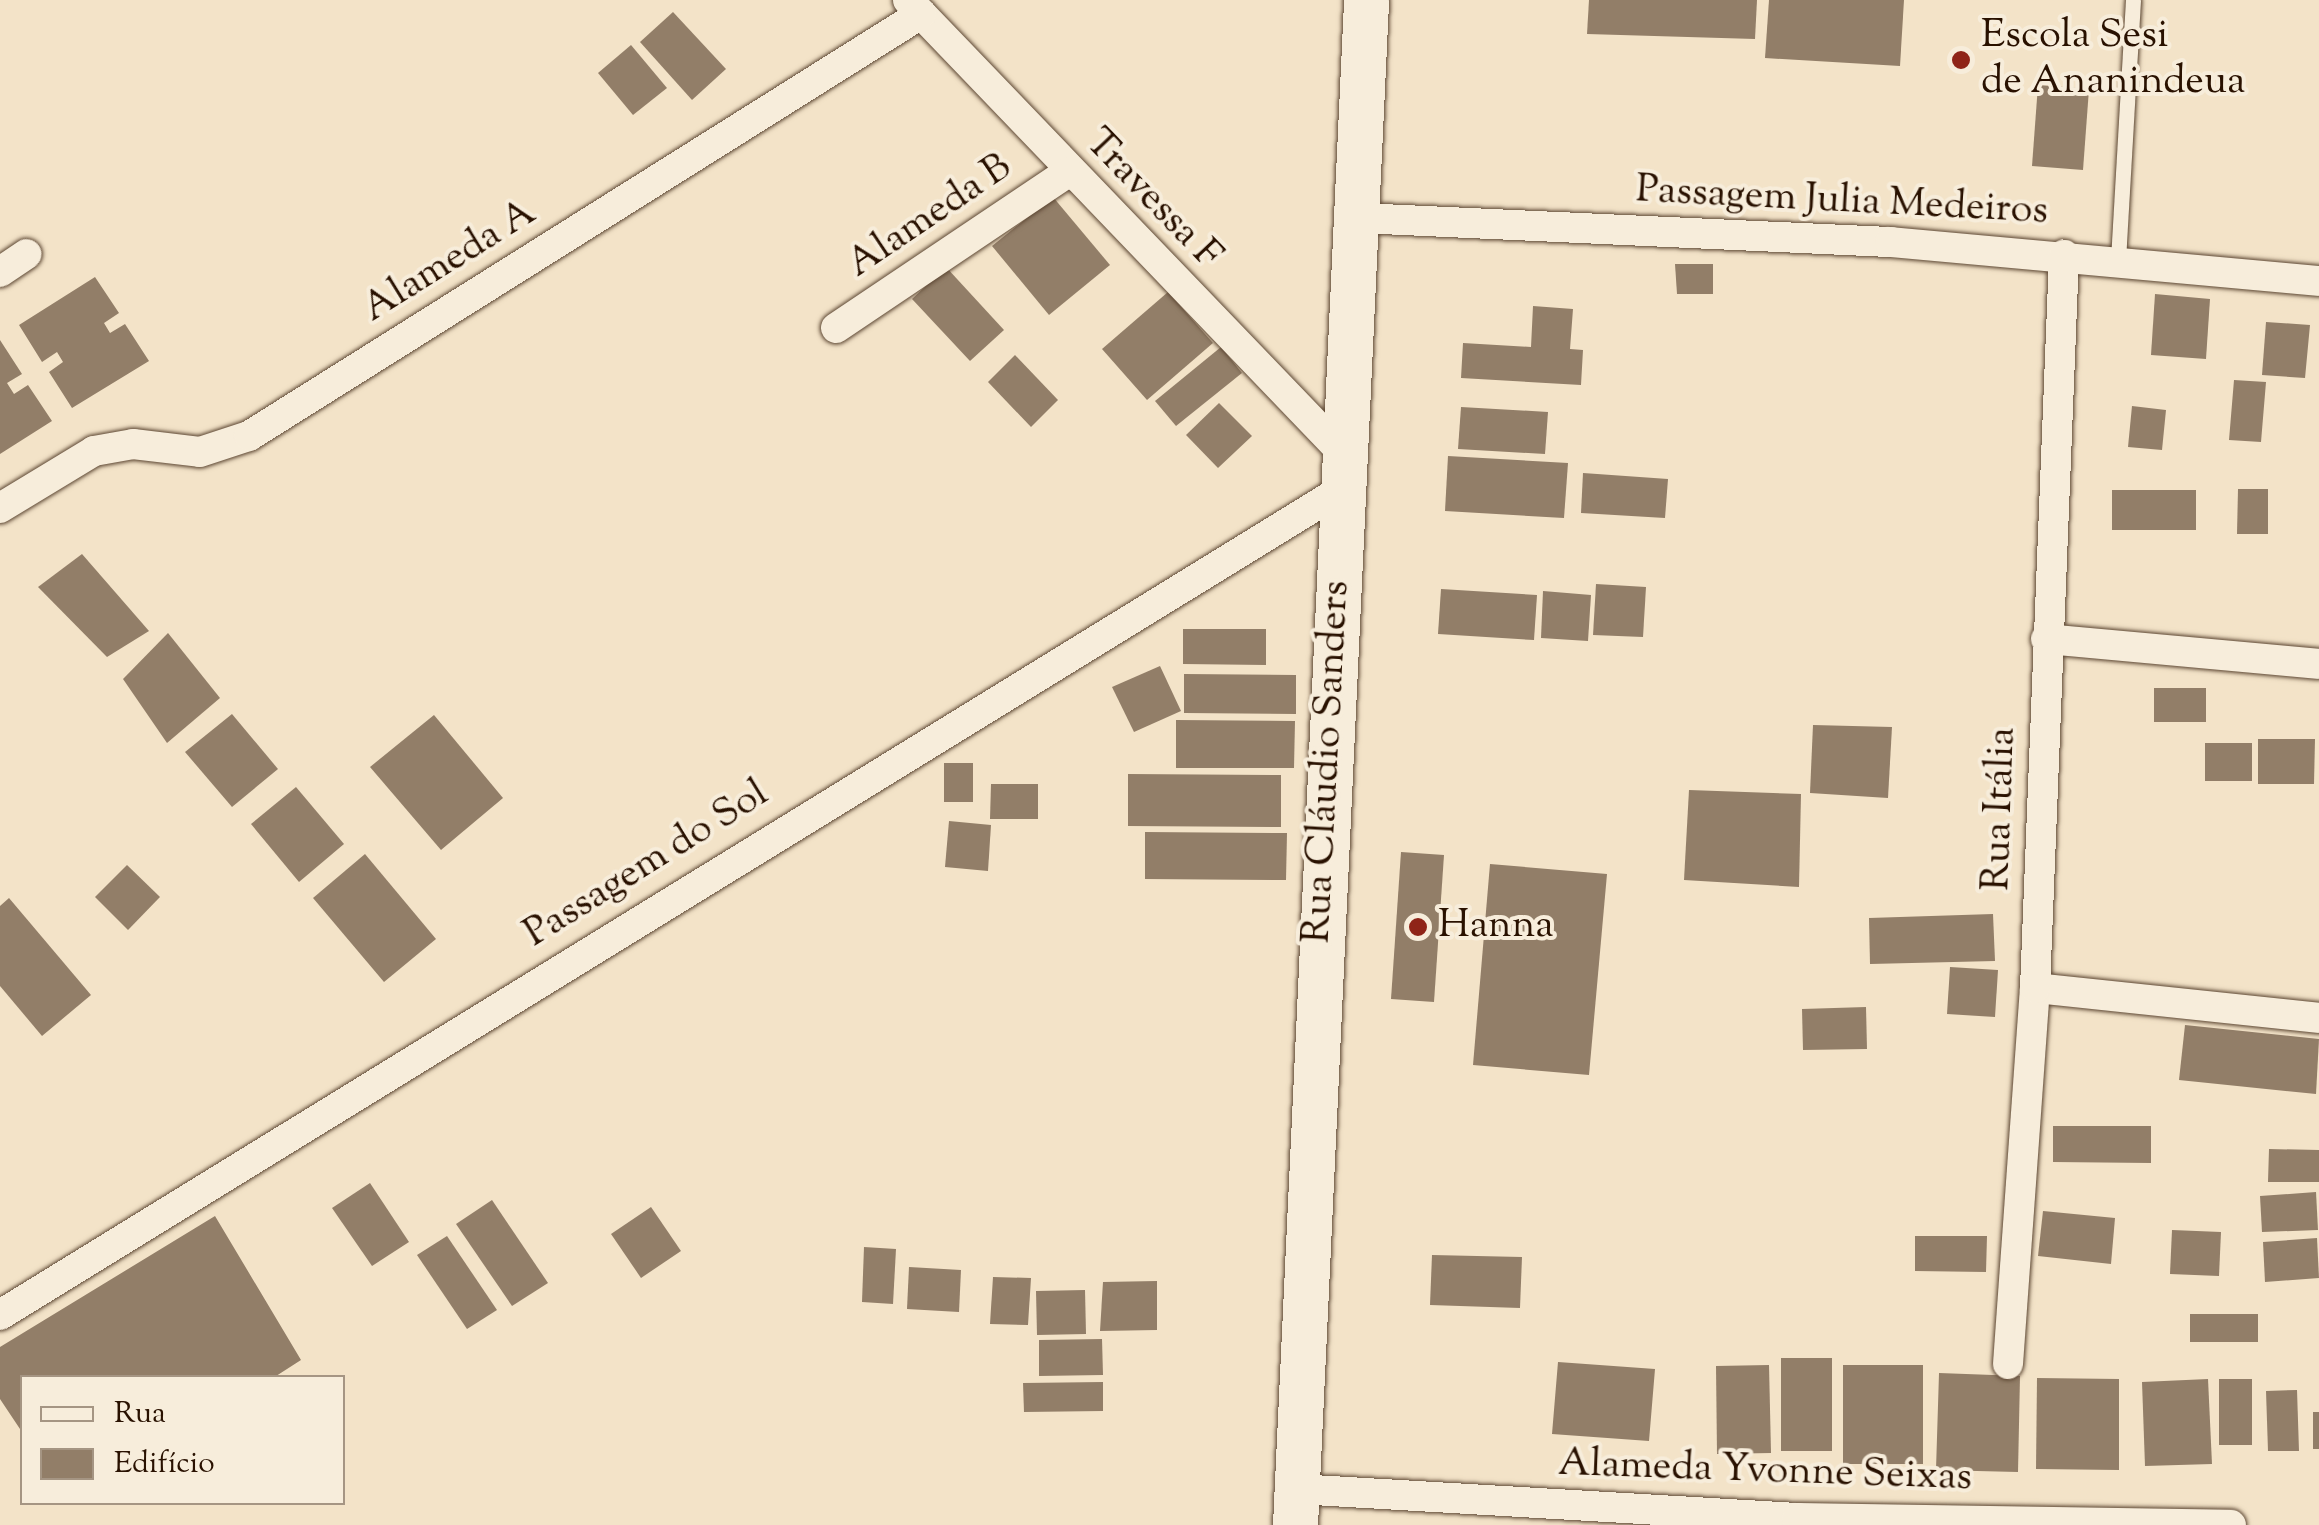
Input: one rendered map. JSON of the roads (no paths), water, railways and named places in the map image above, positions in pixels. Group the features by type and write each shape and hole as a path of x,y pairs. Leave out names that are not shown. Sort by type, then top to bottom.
{"main road":[{"name":"Rua Cláudio Sanders","path":"1295,1507 1341,471 1359,218 1366,0"}],"street":[{"name":"Travessa F","path":"915,7 1341,471"},
{"name":"Alameda A","path":"0,508 94,451 133,444 200,452 250,436 915,7"},
{"name":"Alameda B","path":"836,328 1068,172"},
{"name":"Passagem Julia Medeiros","path":"1359,218 2064,255 2319,282"},
{"path":"0,272 27,254"},
{"name":"Rua Itália","path":"2008,1364 2035,988 2064,255"},
{"name":"Passagem do Sol","path":"0,1315 1341,471"},
{"path":"2046,639 2319,664"},
{"path":"2035,988 2319,1018"},
{"name":"Alameda Yvonne Seixas","path":"1295,1507 2230,1525"}],"lane":[{"path":"2118,260 2134,0"}],"place":[{"name":"Escola Sesi de Ananindeua","path":"1961,60"},
{"name":"Hanna","path":"1418,927"}]}
